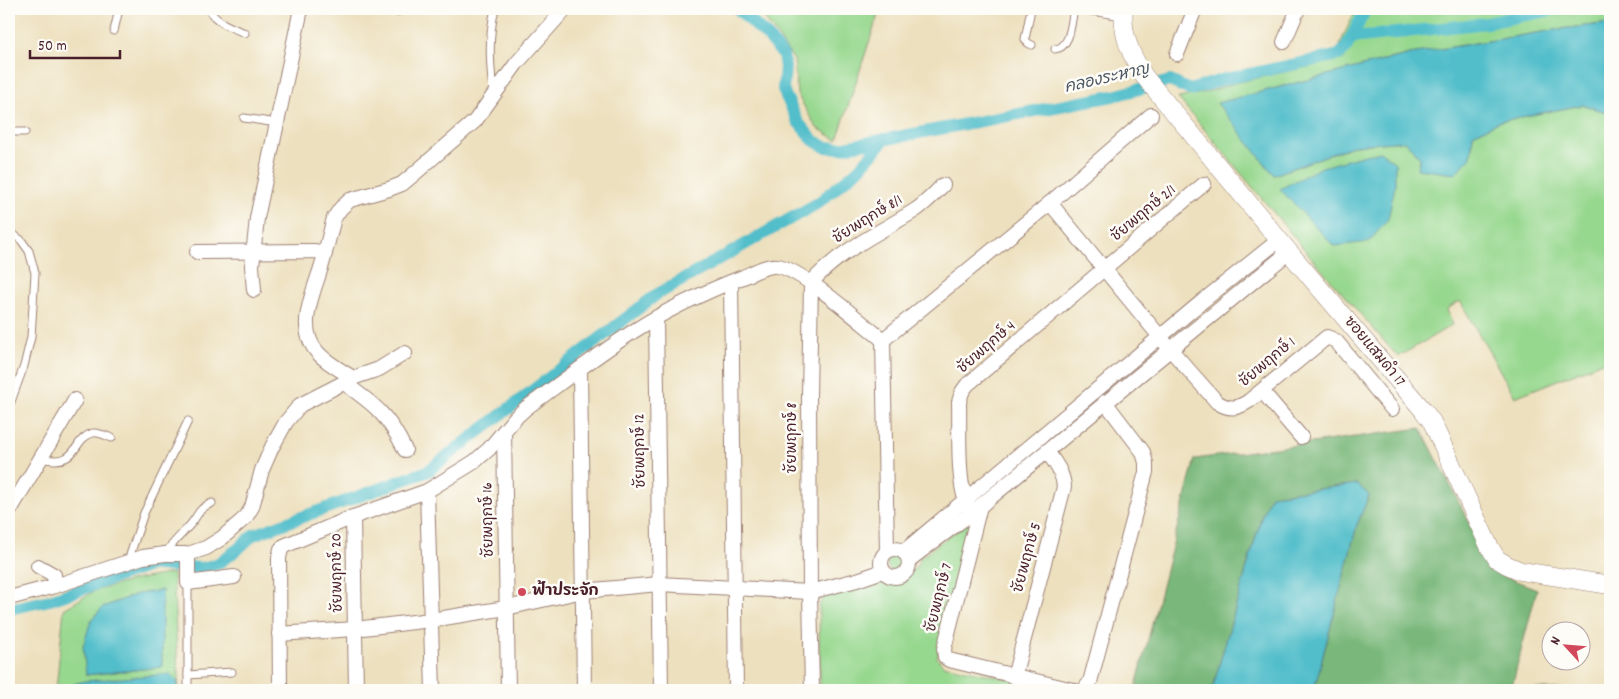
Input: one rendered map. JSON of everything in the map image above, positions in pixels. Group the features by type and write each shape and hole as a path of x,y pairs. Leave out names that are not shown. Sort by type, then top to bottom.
{"street":[{"path":"254,290 252,266 257,218 301,9"},
{"path":"405,450 395,430 380,410 319,355 310,344 307,330 308,311 334,218 340,208 350,200 402,184 475,121 516,64 565,9"},
{"path":"1177,54 1195,9"},
{"path":"1284,42 1298,9"},
{"name":"ซอยแสมดำ 17","path":"1123,12 1126,36 1132,58 1144,76 1432,422 1489,546 1498,559 1507,566 1522,571 1610,585"},
{"path":"884,340 1050,203 1151,115"},
{"name":"ชัยพฤกษ์ 2/1","path":"1104,269 1204,184"},
{"name":"ชัยพฤกษ์ 8/1","path":"811,284 836,259 915,210 943,185"},
{"name":"ชัยพฤกษ์ 1","path":"1050,203 1170,349 1217,402 1233,408 1240,407 1262,392 1327,336 1336,341 1392,408"},
{"path":"906,556 1047,451 1105,402 1161,337 1204,300 1284,246"},
{"path":"973,506 1065,416 1131,371 1170,349 1214,313 1284,246"},
{"path":"197,252 315,251 325,253"},
{"path":"280,690 279,558 281,549 289,543 353,517 427,491 470,466 489,449 526,408 634,331 656,318 730,282 776,265 786,268 811,284 884,340"},
{"name":"ชัยพฤกษ์ 4","path":"973,506 961,474 959,402 962,392 967,385 1104,269"},
{"path":"730,282 736,690"},
{"name":"ชัยพฤกษ์ 8","path":"811,284 809,397 812,690"},
{"path":"1204,300 1214,313"},
{"name":"ชัยพฤกษ์ 12","path":"656,318 661,690"},
{"path":"884,340 887,551 881,562 883,571 891,577 901,576 908,570 906,556 898,549 887,551"},
{"path":"9,598 56,586 128,561 165,554 188,554 206,548 222,538 246,517 252,506 262,470 272,447 286,422 300,405 348,381 379,369 406,353"},
{"path":"580,369 584,690"},
{"path":"1262,392 1300,437"},
{"path":"9,512 75,400"},
{"path":"1084,690 1090,682 1146,472 1143,452 1105,402"},
{"path":"1065,416 1074,428"},
{"name":"ชัยพฤกษ์ 16","path":"504,431 508,690"},
{"name":"ชัยพฤกษ์ 5","path":"1014,677 1064,487 1060,470 1047,451"},
{"path":"427,491 433,690"},
{"name":"ชัยพฤกษ์ 7","path":"973,506 944,653 945,657 949,660 1014,677 1073,690"},
{"name":"ชัยพฤกษ์ 20","path":"353,517 356,690"},
{"path":"188,554 188,583 234,577"},
{"path":"38,566 54,575 56,586"},
{"path":"279,634 355,629 431,620 506,608 583,591 659,584 810,592 883,571"}],"lane":[{"path":"114,31 119,9"},
{"path":"209,9 211,14 218,20 245,33"},
{"path":"494,95 489,54 491,24 495,9"},
{"path":"1031,9 1025,38 1032,45"},
{"path":"1055,49 1060,49 1066,40 1074,9"},
{"path":"1080,9 1123,12"},
{"path":"244,118 277,123"},
{"path":"9,132 25,132"},
{"path":"9,231 21,240 29,251 35,273 31,337 24,366 9,407"},
{"path":"128,561 144,513 188,421"},
{"path":"41,458 58,461 66,458 92,433 112,438"},
{"path":"165,554 191,524 199,510 212,503"},
{"path":"188,583 188,690"},
{"path":"188,675 232,672"}],"green space":[{"path":"758,9 880,9 837,140 816,127 797,94 794,60"},
{"path":"1356,9 1610,9 1610,23 1560,29 1410,54 1245,96 1274,175 1355,145 1405,141 1420,158 1471,157 1473,134 1501,121 1582,105 1610,113 1610,359 1515,397 1460,301 1447,309 1452,325 1398,357 1320,268 1178,98 1207,92 1235,83 1344,59 1340,44"},
{"path":"1421,428 1495,573 1537,589 1511,690 1314,690 1357,525 1369,495 1357,484 1271,495 1262,515 1212,690 1135,690 1195,459"},
{"path":"971,520 937,658 943,665 1062,690 820,690 819,606 823,597 862,586 898,582 916,567 921,557"},
{"path":"896,554 902,557 905,563 902,569 896,572 890,569 887,563 890,557"},
{"path":"173,573 179,690 178,688 74,684 70,690 56,690 64,609 94,591 134,580","holes":["137,594 162,667 86,675 91,620 103,607"]},
{"path":"1610,689 1610,690 1511,690"}],"water":[{"path":"1610,23 1610,113 1582,105 1501,121 1473,134 1471,157 1455,174 1417,169 1420,158 1405,141 1355,145 1274,175 1217,103 1410,54 1560,29"},
{"path":"1380,151 1395,163 1395,186 1388,219 1369,242 1334,246 1280,189 1322,167"},
{"path":"1357,484 1369,495 1357,525 1314,690 1212,690 1262,515 1271,495"},
{"path":"162,590 162,667 86,675 83,646 91,620 103,607 137,594"},
{"path":"170,674 177,681 178,690 70,690 74,684 85,681"}],"waterway":[{"name":"คลองระหาญ","path":"738,9 768,37 783,55 785,67 783,90 798,122 813,140 825,147 840,148 1113,96 1170,81 1190,90 1225,79 1339,55 1346,48 1351,38 1487,23 1556,9"},
{"path":"1351,38 1366,9"},
{"path":"9,609 50,600 152,565 202,568 217,564 253,535 428,471 656,295 818,203 859,169 885,139"}],"place":[{"name":"ฟ้าประจัก","path":"522,592"}]}
